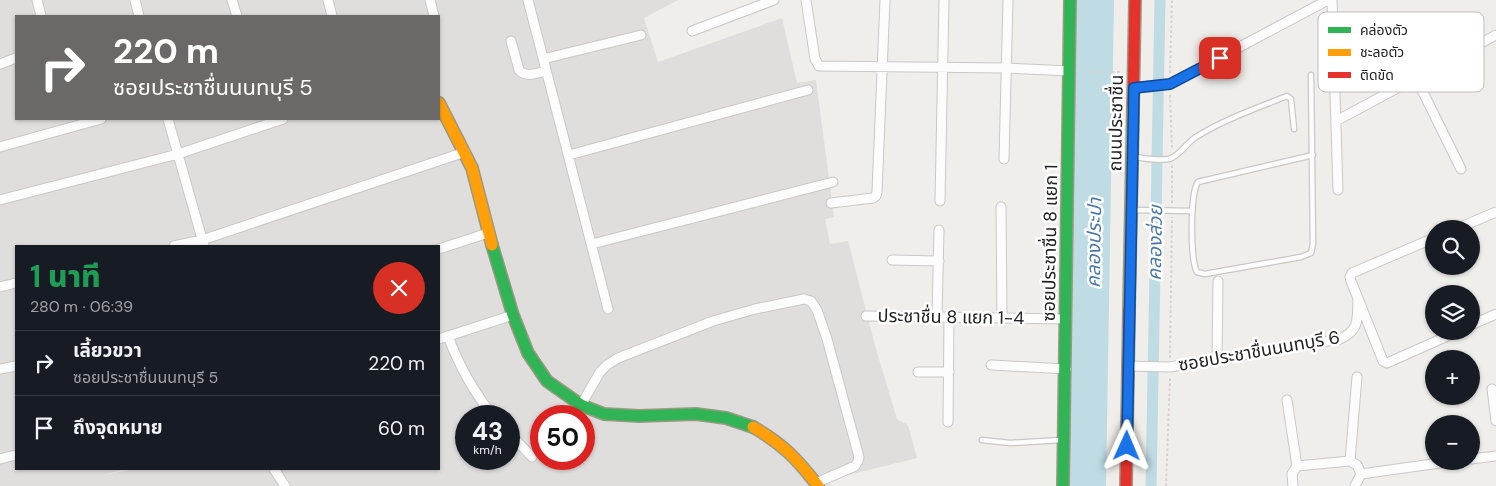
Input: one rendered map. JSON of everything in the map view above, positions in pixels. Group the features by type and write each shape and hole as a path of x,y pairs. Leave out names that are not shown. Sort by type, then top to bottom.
{"street":[{"path":"37,0 41,15"},
{"path":"135,0 139,15"},
{"path":"232,0 237,15"},
{"path":"328,0 332,15"},
{"path":"430,0 434,15"},
{"path":"528,0 608,309"},
{"path":"692,31 774,0"},
{"path":"806,0 815,60 819,66 1006,68 1075,72"},
{"path":"830,203 867,199 876,196 885,0"},
{"path":"940,201 944,0"},
{"path":"1004,159 1008,0"},
{"name":"ซอยประชาชื่น 8 แยก 1","path":"1063,486 1066,318 1075,72 1070,0"},
{"name":"ถนนประชาชื่น","path":"1126,486 1135,0"},
{"path":"1134,88 1167,85 1328,0"},
{"path":"1484,41 1496,35"},
{"path":"543,59 641,36"},
{"path":"511,42 519,70 522,73 527,75 546,71"},
{"path":"0,64 15,58"},
{"path":"569,155 808,90"},
{"path":"1335,92 1338,190"},
{"path":"1336,121 1391,92"},
{"path":"1423,92 1461,169"},
{"path":"440,105 472,168 488,233 513,315 528,354 547,381 582,405 600,372 618,358 675,335 755,308 804,300 811,301 817,310 827,339 859,457 854,466 817,484 794,456 754,427 726,418 696,414 617,416 595,410"},
{"path":"0,147 97,120"},
{"path":"168,120 203,243"},
{"path":"0,200 178,154 281,120"},
{"path":"184,245 203,243 465,152"},
{"path":"592,244 833,182"},
{"path":"1001,207 1002,318"},
{"path":"1477,220 1496,212"},
{"path":"937,317 940,230"},
{"path":"440,249 488,233"},
{"path":"1425,242 1352,273 1350,277 1383,360 1388,363 1439,340"},
{"path":"892,260 939,261"},
{"path":"1217,359 1218,281"},
{"path":"0,287 15,283"},
{"name":"ซอยประชาชื่นนนทบุรี 6","path":"1128,366 1168,367 1340,339 1348,335 1356,327 1358,297"},
{"path":"1480,322 1496,314"},
{"path":"485,405 471,387 443,338 513,315"},
{"name":"ประชาชื่น 8 แยก 1-4","path":"866,316 1066,318"},
{"path":"948,422 949,317"},
{"path":"0,369 15,366"},
{"path":"991,366 1066,369"},
{"path":"918,372 949,372"},
{"path":"1350,461 1357,376"},
{"path":"1492,390 1496,421"},
{"path":"1287,400 1297,466 1292,474 1293,486"},
{"path":"520,444 530,455"},
{"path":"0,459 15,455"},
{"path":"1480,458 1496,456"},
{"path":"1297,466 1350,461 1357,465 1361,474"},
{"path":"1361,474 1425,465"},
{"path":"275,470 285,486"},
{"path":"1354,486 1361,474"}],"lane":[{"path":"1312,75 1313,156 1313,244 1311,254 1216,272 1197,272 1194,263 1192,211 1194,187 1198,182 1313,156"},
{"path":"1133,157 1166,159 1172,157 1194,138 1230,120 1287,96 1290,98 1294,129"},
{"path":"1131,210 1192,211"},
{"path":"982,440 1010,443 1064,440"}],"path":[{"path":"1166,486 1172,157 1167,85 1172,0"},
{"path":"1075,72 1115,73"}],"shaded area":[{"path":"0,0 678,0 644,18 658,62 782,18 797,83 816,80 834,217 825,219 830,244 848,241 876,349 897,419 908,425 917,458 828,480 831,486 0,486"}],"water":[{"name":"คลองประปา","path":"1075,0 1114,0 1106,486 1066,486"}],"waterway":[{"name":"คลองส่วย","path":"1151,486 1160,0"}],"traffic: fast":[{"path":"1063,486 1070,0"},
{"path":"492,245 513,315 528,353 547,381 581,405 604,414 639,416 696,414 726,418 753,427"}],"traffic: slow":[{"path":"440,105 472,168 492,245"},
{"path":"1129,309 1133,106"},
{"path":"753,427 789,453 818,486"}],"traffic: jam":[{"path":"1133,106 1135,0"},
{"path":"1126,486 1129,309"}],"route":[{"path":"1127,446 1134,88 1170,84 1220,58"}]}
